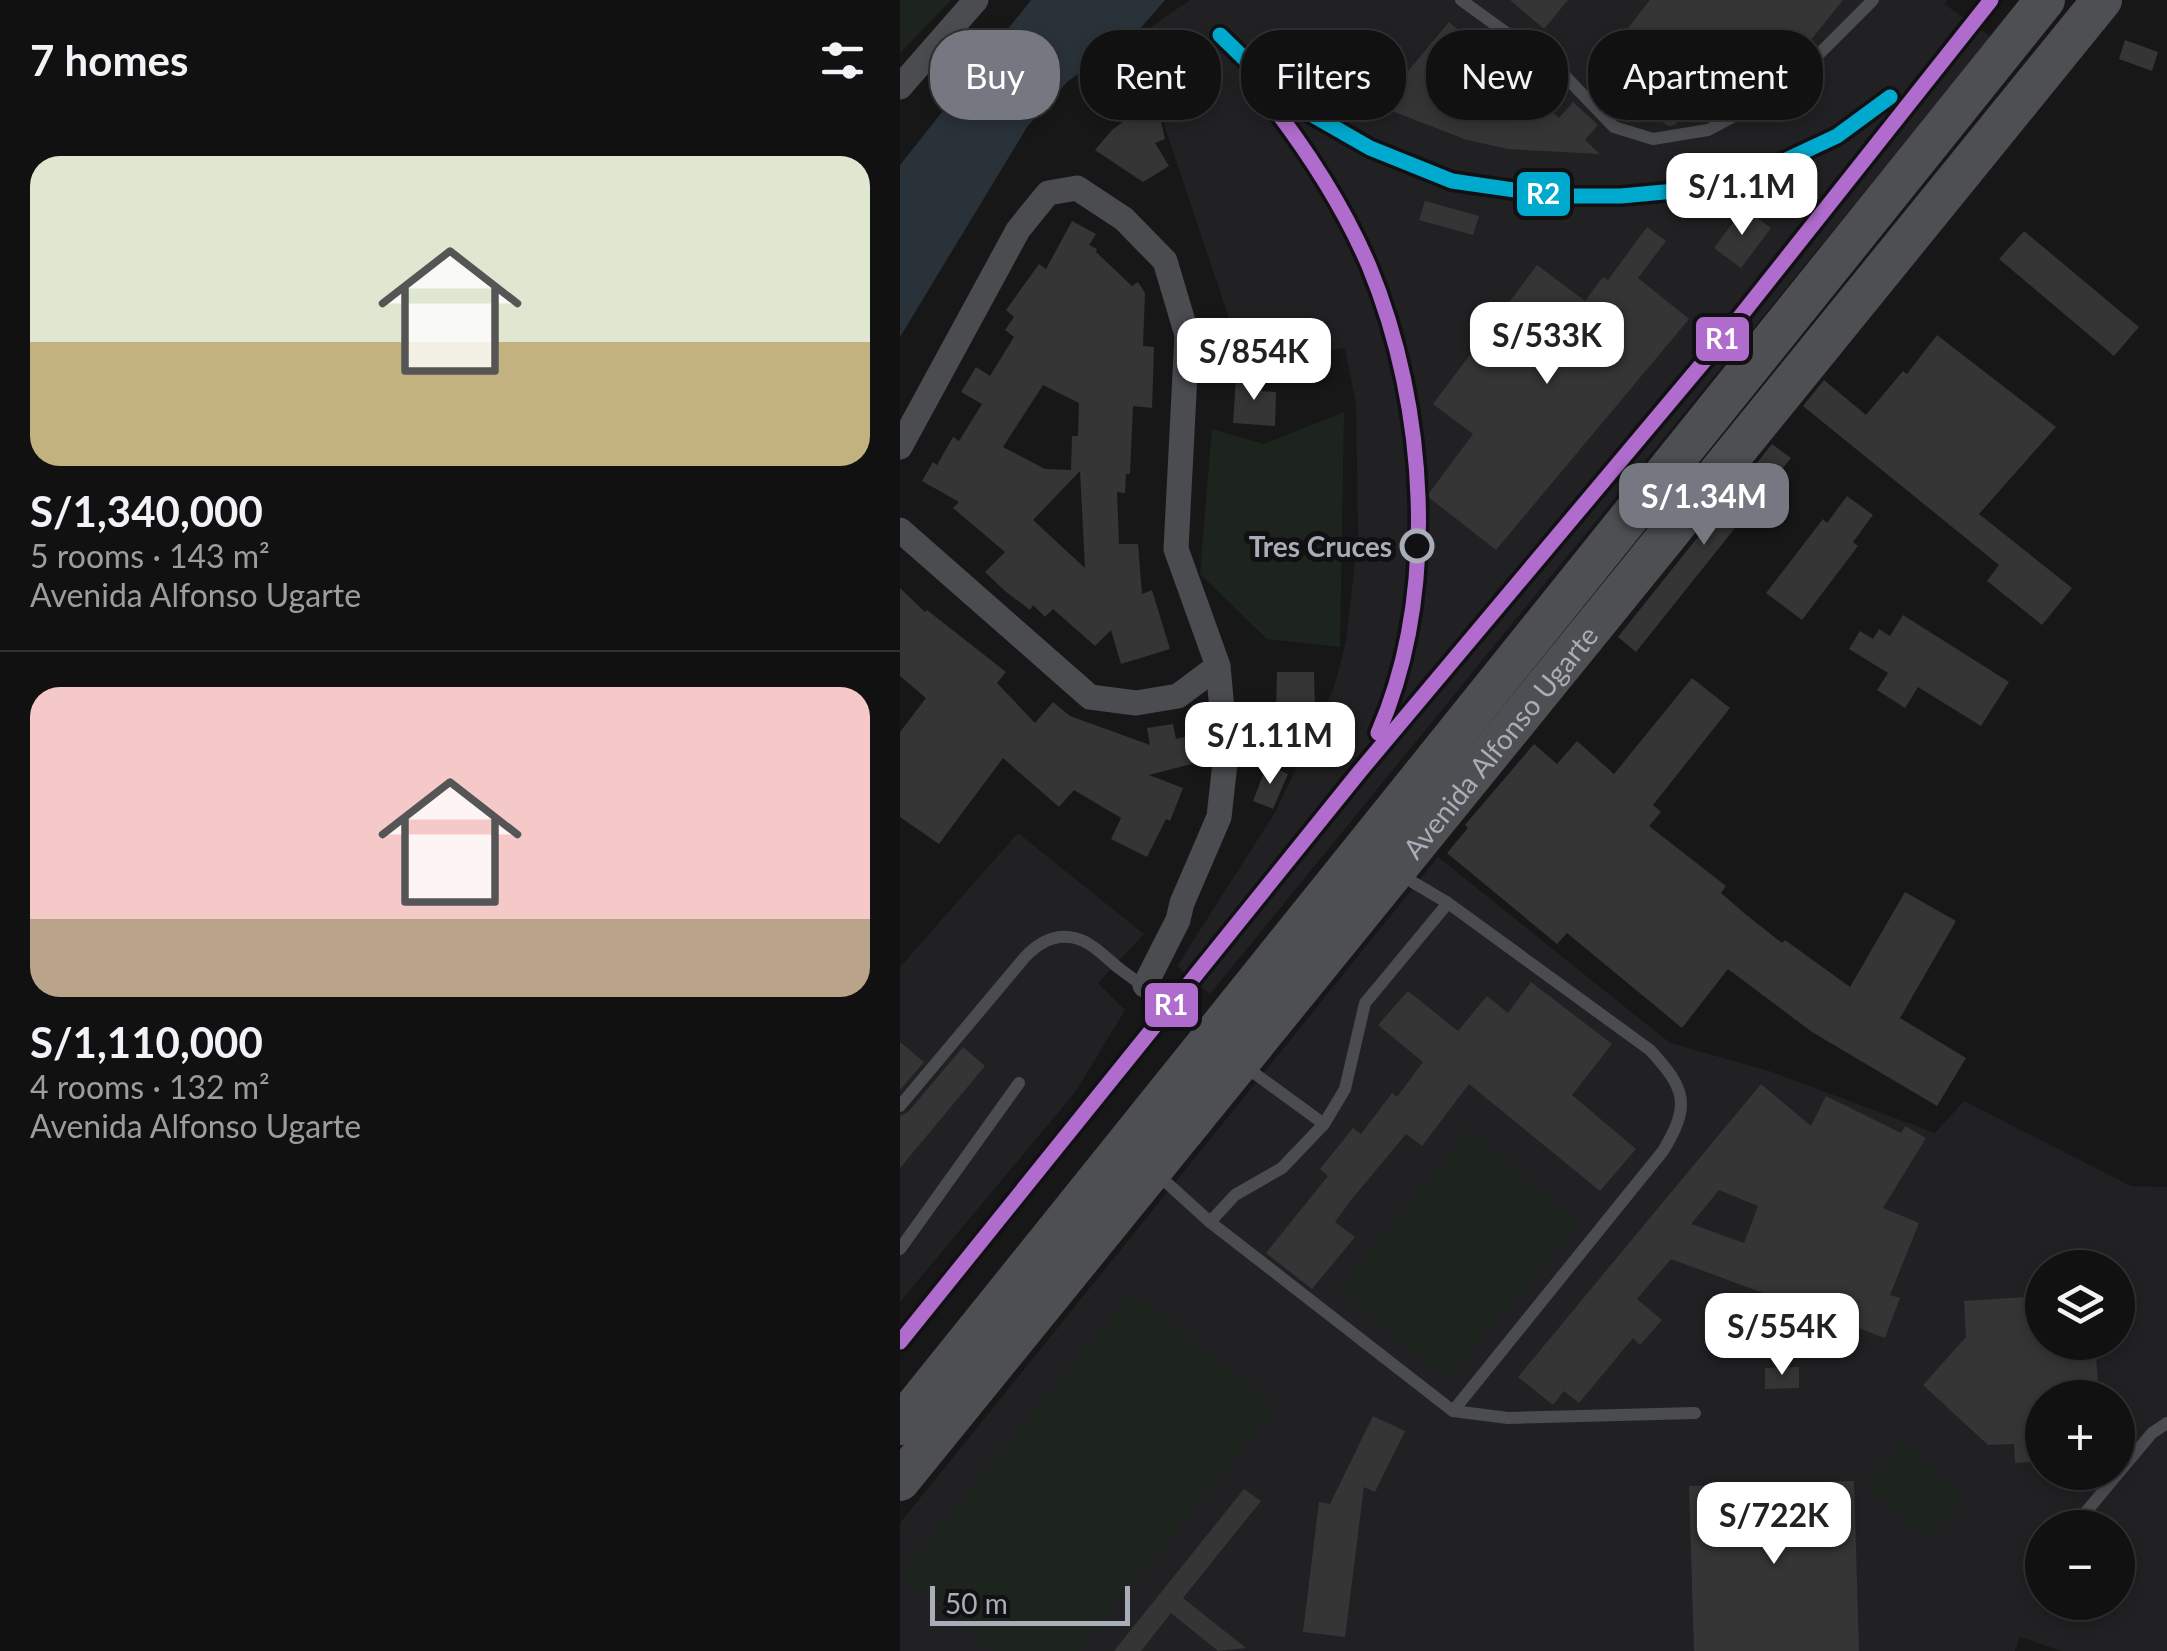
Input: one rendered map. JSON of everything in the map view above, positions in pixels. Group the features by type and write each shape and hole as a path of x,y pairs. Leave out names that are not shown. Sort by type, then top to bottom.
{"main road":[{"name":"Avenida Alfonso Ugarte","path":"907,1457 1138,1159 2051,13 2102,0"}],"street":[{"path":"900,86 976,0"},
{"path":"900,447 1018,230 1048,194 1078,188 1124,219 1165,261 1187,335 1176,549 1218,666 1226,754 1219,817 1178,920 1145,985"},
{"path":"900,530 1090,698 1136,703 1178,696 1218,666"}],"lane":[{"path":"1461,0 1562,72 1614,127 1653,139 1708,130 1782,90 1873,0"},
{"path":"1378,860 1448,903 1650,1050 1672,1074 1684,1102 1678,1127 1662,1152 1453,1411"},
{"path":"1210,1222 1234,1195 1282,1168 1324,1124 1345,1090 1365,1003 1448,903"},
{"path":"900,1106 1025,957 1046,941 1074,937 1145,985 1225,1051 1324,1124"},
{"path":"900,1249 1019,1083"},
{"path":"1138,1159 1210,1222 1453,1411 1508,1418 1694,1413"},
{"path":"2088,1510 2152,1433 2167,1424"}],"shaded area":[{"path":"900,0 951,0 900,53"},
{"path":"1031,0 1165,0 1139,30 1080,30 1080,73 1060,90 1060,30 1007,30"},
{"path":"1190,0 1947,0 1944,4 1991,37 1210,994 1177,966 1276,811 1334,687 1346,642 1358,534 1356,405 1345,348 1243,360 1163,120 1221,120 1221,30 1147,30"},
{"path":"936,120 1033,120 900,337 900,165"},
{"path":"1344,412 1340,647 1267,639 1200,574 1212,429 1264,444"},
{"path":"1018,833 1144,934 1098,983 1125,1010 1076,1091 900,1302 900,967"},
{"path":"1438,857 1670,1043 1769,1071 1935,1133 1964,1101 2131,1186 2167,1187 2167,1651 2061,1651 2020,1637 2015,1651 900,1651 900,1523"},
{"path":"1470,1130 1578,1225 1446,1380 1339,1289"},
{"path":"1132,1292 1276,1408 1077,1651 992,1651 900,1575"},
{"path":"1903,1443 1965,1498 1927,1540 1865,1486"}],"building":[{"path":"1510,0 1568,0 1544,29"},
{"path":"1650,0 1843,0 1819,30 1626,30"},
{"path":"1449,22 1458,30 1442,30"},
{"path":"2125,40 2158,52 2152,71 2119,59"},
{"path":"1426,50 1426,120 1568,120 1568,108 1573,102 1588,120 1598,125 1585,140 1600,154 1507,149 1464,139 1406,116 1406,74"},
{"path":"1126,120 1161,120 1165,139 1155,143 1169,166 1143,182 1095,150"},
{"path":"1660,120 1679,120 1675,125 1668,126"},
{"path":"1425,201 1479,216 1473,235 1419,220"},
{"path":"1744,208 1771,228 1741,268 1714,248"},
{"path":"1072,221 1096,234 1089,245 1132,286 1138,282 1145,293 1143,346 1154,347 1152,408 1133,406 1130,474 1126,474 1125,493 1117,492 1119,544 1138,544 1142,594 1152,590 1170,649 1121,664 1111,630 1095,646 1053,609 1045,617 1033,605 1030,610 1005,591 985,572 1005,552 953,508 959,502 922,481 933,462 937,465 953,437 959,441 982,404 961,392 976,367 990,376 1014,337 1005,330 1014,317 1006,310 1039,264 1046,269","holes":["1043,385 1079,403 1078,436 1072,436 1071,470 1045,469 1003,447","1080,471 1085,568 1033,520"]},
{"path":"1647,227 1666,241 1638,278 1689,319 1496,550 1427,496 1473,434 1433,404 1537,265 1585,301 1603,277 1608,280"},
{"path":"2024,231 2139,327 2114,356 1999,259"},
{"path":"1937,335 2056,427 1979,514 2072,588 2042,625 1987,581 1999,565 1803,406 1824,380 1866,415 1903,371 1907,374"},
{"path":"1236,377 1262,377 1262,391 1276,392 1275,426 1233,423"},
{"path":"1772,444 1791,458 1636,652 1618,637"},
{"path":"1847,496 1873,515 1853,542 1858,546 1802,620 1766,593 1823,519 1827,523"},
{"path":"900,588 925,612 1006,672 997,683 1035,723 1053,702 1070,716 1150,745 1147,728 1173,724 1176,739 1196,734 1203,761 1149,775 1183,788 1170,821 1166,819 1147,857 1111,839 1121,818 1074,790 1059,807 1003,758 939,844 900,817 900,732 926,698 900,676"},
{"path":"1903,615 2009,682 1981,726 1918,687 1905,708 1877,690 1888,673 1849,649 1860,631 1873,639 1879,629 1890,636"},
{"path":"1277,672 1314,672 1315,713 1276,714"},
{"path":"1692,678 1730,708 1653,805 1661,812 1649,826 1726,886 1721,893 1744,913 1850,987 1905,892 1956,921 1900,1018 1966,1058 1937,1106 1812,1032 1728,969 1682,1028 1567,933 1557,944 1447,853 1468,828 1465,825 1534,744 1557,764 1577,741 1614,774"},
{"path":"1267,765 1288,774 1273,809 1253,801"},
{"path":"1531,982 1612,1044 1572,1095 1636,1149 1600,1191 1469,1084 1422,1146 1406,1134 1351,1200 1335,1222 1355,1237 1312,1289 1266,1253 1328,1176 1320,1169 1353,1128 1361,1134 1392,1093 1397,1097 1423,1062 1378,1025 1408,991 1458,1031 1487,996 1508,1013"},
{"path":"900,1042 924,1062 900,1090"},
{"path":"963,1047 985,1066 900,1168 900,1116 908,1112"},
{"path":"1761,1084 1811,1126 1826,1096 1901,1133 1905,1126 1926,1138 1883,1208 1919,1223 1890,1295 1900,1298 1885,1338 1671,1259 1637,1299 1662,1320 1640,1345 1633,1338 1579,1403 1564,1391 1553,1405 1518,1377","holes":["1719,1190 1758,1206 1744,1243 1691,1224"]},
{"path":"2025,1297 2025,1360 2096,1360 2098,1380 2025,1380 2025,1462 2015,1463 2014,1444 1988,1445 1923,1385 1966,1337 1964,1301"},
{"path":"1799,1367 1799,1388 1765,1389 1765,1368"},
{"path":"1373,1416 1405,1431 1375,1492 1364,1487 1345,1637 1303,1632 1319,1502 1330,1504"},
{"path":"1854,1481 1859,1651 1694,1651 1689,1486"},
{"path":"1244,1489 1261,1501 1183,1598 1246,1648 1218,1651 1171,1613 1141,1651 1114,1651"}],"transit line":[{"name":"R1","path":"900,1342 1361,770 1716,347 1991,0"},
{"name":"R2","path":"1221,36 1288,101 1370,148 1452,181 1555,196 1675,191 1767,169 1837,136 1890,97"},
{"name":"R1","path":"1283,120 1321,175 1369,266 1389,321 1413,438 1418,499 1417,561 1410,621 1398,678 1378,733"}],"place":[{"name":"Tres Cruces","path":"1417,546"}]}
